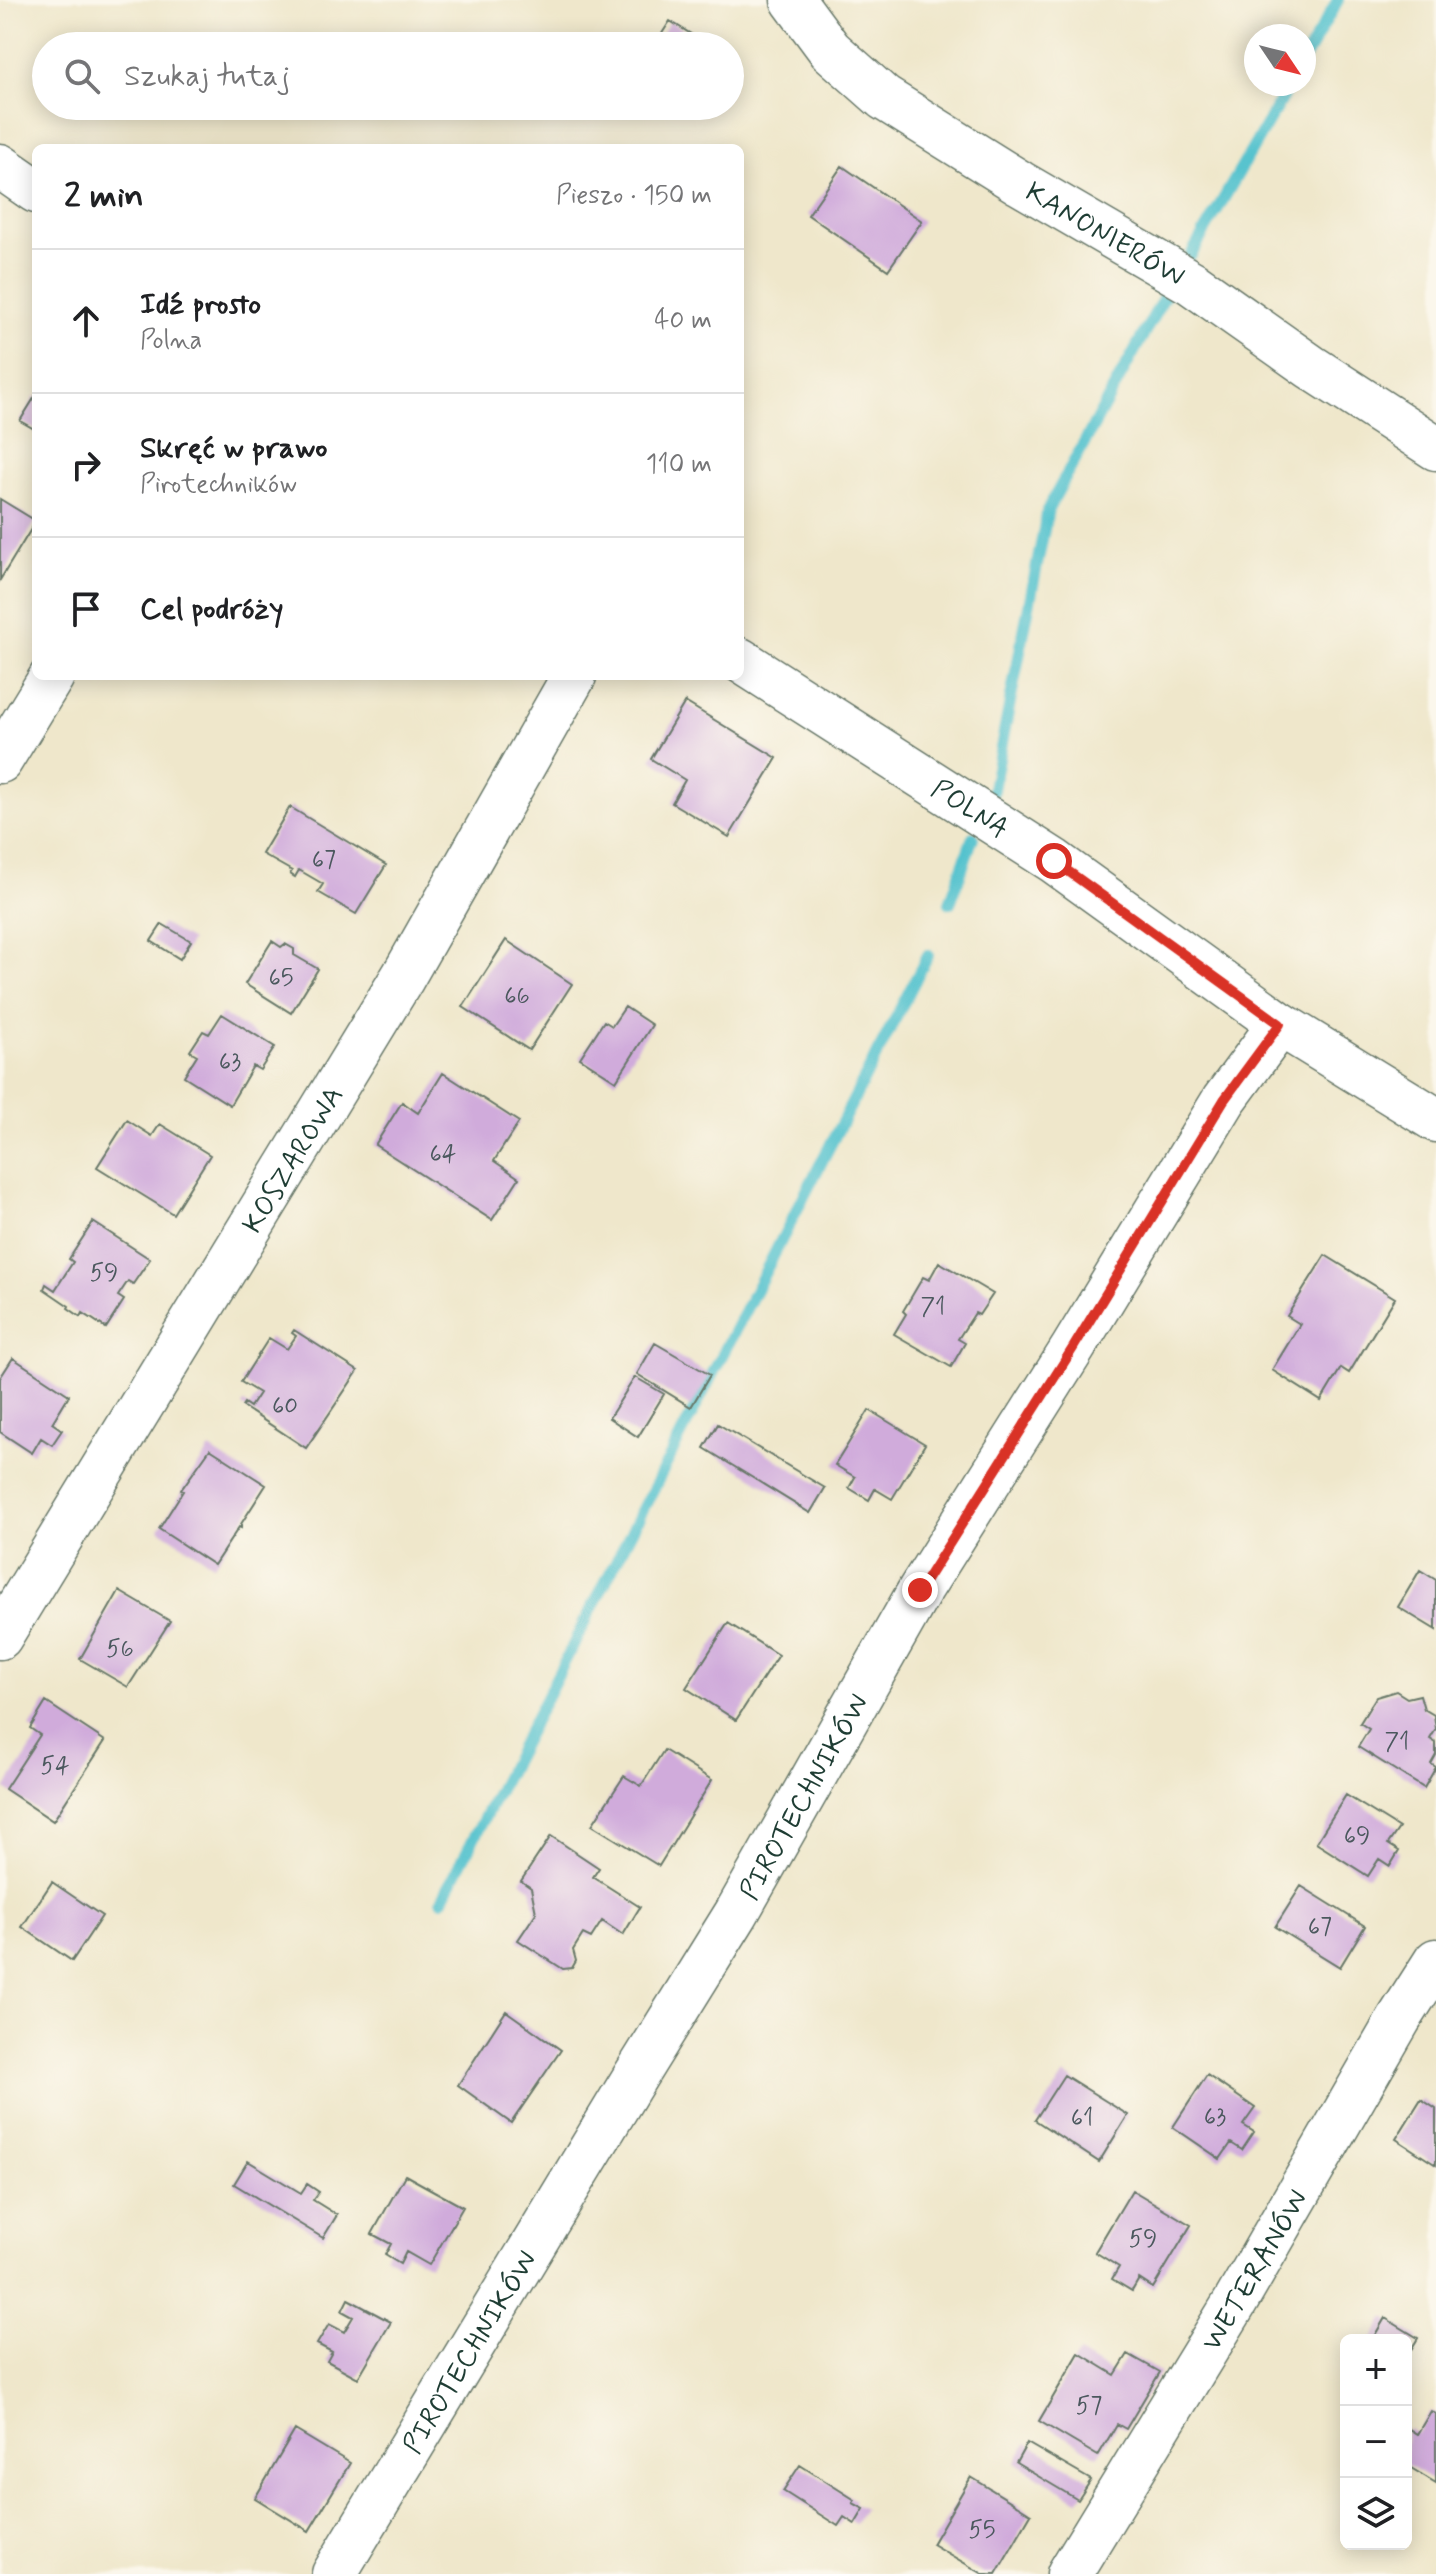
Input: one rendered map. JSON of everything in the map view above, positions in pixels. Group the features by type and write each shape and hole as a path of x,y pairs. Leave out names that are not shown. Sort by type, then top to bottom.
{"street":[{"name":"KANONIERÓW","path":"793,0 830,50 884,98 1020,183 1192,283 1311,367 1436,448"},
{"path":"0,166 32,188"},
{"name":"POLNA","path":"744,663 1054,861 1280,1024 1436,1120"},
{"path":"0,761 50,680"},
{"name":"KOSZAROWA","path":"0,1637 403,977 572,680"},
{"name":"PIROTECHNIKÓW","path":"334,2574 736,1914 920,1590 1065,1361 1224,1100 1280,1024"},
{"name":"WETERANÓW","path":"1069,2574 1236,2301 1399,2019 1436,1961"}],"building":[{"path":"670,21 688,32 663,32"},
{"path":"842,166 922,221 888,270 808,215"},
{"path":"32,402 32,428 20,421"},
{"path":"0,499 32,519 32,528 0,580"},
{"path":"685,702 777,758 729,837 672,803 685,780 651,759"},
{"path":"290,807 386,865 356,914 318,892 323,884 299,870 295,877 290,874 292,871 262,854"},
{"path":"162,924 191,941 180,959 151,941"},
{"path":"506,940 572,984 529,1050 463,1007"},
{"path":"272,941 281,947 285,944 294,949 294,955 318,969 291,1013 245,984"},
{"path":"625,1007 652,1025 616,1081 580,1058 604,1021 612,1026"},
{"path":"222,1014 275,1047 260,1070 253,1066 230,1105 184,1076 197,1055 190,1051 203,1031 209,1034"},
{"path":"443,1073 519,1122 494,1161 519,1178 492,1220 375,1145 402,1102 418,1113"},
{"path":"127,1120 152,1136 160,1124 210,1155 173,1214 97,1167"},
{"path":"93,1222 150,1259 133,1284 128,1281 118,1296 124,1300 106,1328 83,1313 81,1317 44,1289 46,1284 55,1290 73,1262 69,1259"},
{"path":"1325,1255 1395,1298 1349,1373 1341,1368 1321,1401 1272,1370 1300,1324 1287,1316"},
{"path":"939,1262 993,1294 979,1315 975,1313 958,1339 965,1343 951,1367 894,1334 906,1314 903,1311 923,1277 929,1280"},
{"path":"294,1330 358,1371 306,1448 242,1406 244,1403 250,1407 259,1393 241,1382 269,1338 287,1349 296,1336 292,1333"},
{"path":"655,1343 710,1375 691,1407 637,1374"},
{"path":"13,1358 69,1395 52,1423 62,1430 52,1445 41,1438 32,1453 0,1432 0,1378"},
{"path":"635,1377 664,1394 638,1437 609,1418"},
{"path":"869,1410 925,1444 892,1499 875,1489 869,1500 849,1488 855,1477 835,1465"},
{"path":"718,1424 825,1488 810,1513 704,1448"},
{"path":"210,1449 266,1485 241,1528 214,1565 159,1529 181,1490"},
{"path":"1420,1570 1436,1580 1436,1630 1398,1607"},
{"path":"119,1591 170,1621 128,1687 80,1659"},
{"path":"728,1623 778,1655 736,1720 686,1688"},
{"path":"1396,1691 1407,1698 1420,1695 1424,1709 1434,1715 1436,1729 1430,1739 1436,1743 1436,1755 1431,1764 1436,1767 1424,1788 1358,1747 1369,1729 1360,1723 1376,1697"},
{"path":"46,1702 105,1741 53,1821 5,1789 40,1735 30,1728"},
{"path":"664,1750 712,1780 659,1866 592,1825 624,1776 641,1786"},
{"path":"1346,1795 1399,1828 1388,1844 1399,1851 1390,1866 1379,1859 1368,1876 1316,1843"},
{"path":"551,1836 599,1868 593,1877 640,1907 623,1935 602,1921 591,1938 583,1934 573,1950 576,1961 572,1968 563,1969 518,1940 536,1913 531,1888 521,1881"},
{"path":"52,1882 102,1916 72,1961 22,1927"},
{"path":"1301,1886 1365,1926 1340,1967 1275,1927"},
{"path":"506,2011 561,2050 511,2123 458,2085"},
{"path":"1064,2075 1128,2115 1099,2162 1035,2120"},
{"path":"1207,2075 1255,2108 1243,2125 1254,2132 1242,2150 1231,2143 1220,2159 1173,2127"},
{"path":"1421,2099 1436,2109 1436,2165 1396,2139"},
{"path":"248,2161 301,2193 307,2184 319,2192 313,2200 337,2215 323,2238 234,2184"},
{"path":"405,2175 463,2207 429,2265 406,2252 400,2264 385,2255 391,2244 372,2234"},
{"path":"1132,2190 1191,2225 1153,2288 1139,2279 1132,2291 1112,2279 1119,2267 1095,2252"},
{"path":"348,2299 391,2322 358,2378 327,2361 332,2352 317,2344 329,2324 344,2332 353,2317 342,2311"},
{"path":"1385,2318 1411,2334 1376,2334"},
{"path":"1412,2334 1418,2338 1412,2348"},
{"path":"1079,2353 1115,2375 1128,2354 1160,2372 1126,2429 1117,2424 1098,2456 1039,2421"},
{"path":"1431,2411 1436,2414 1436,2483 1412,2469 1412,2431 1417,2434"},
{"path":"295,2430 350,2463 309,2531 255,2498"},
{"path":"1027,2443 1091,2480 1078,2500 1016,2463"},
{"path":"800,2465 864,2509 855,2524 844,2517 838,2526 783,2491"},
{"path":"971,2477 1031,2514 996,2574 983,2574 932,2544"}],"waterway":[{"path":"1316,38 1338,0"},
{"path":"1191,255 1283,96"},
{"path":"992,794 1048,509 1164,297"},
{"path":"950,903 973,837"},
{"path":"442,1900 928,955"}],"route":[{"path":"920,1590 1073,1348 1224,1100 1280,1024 1054,861"}]}
